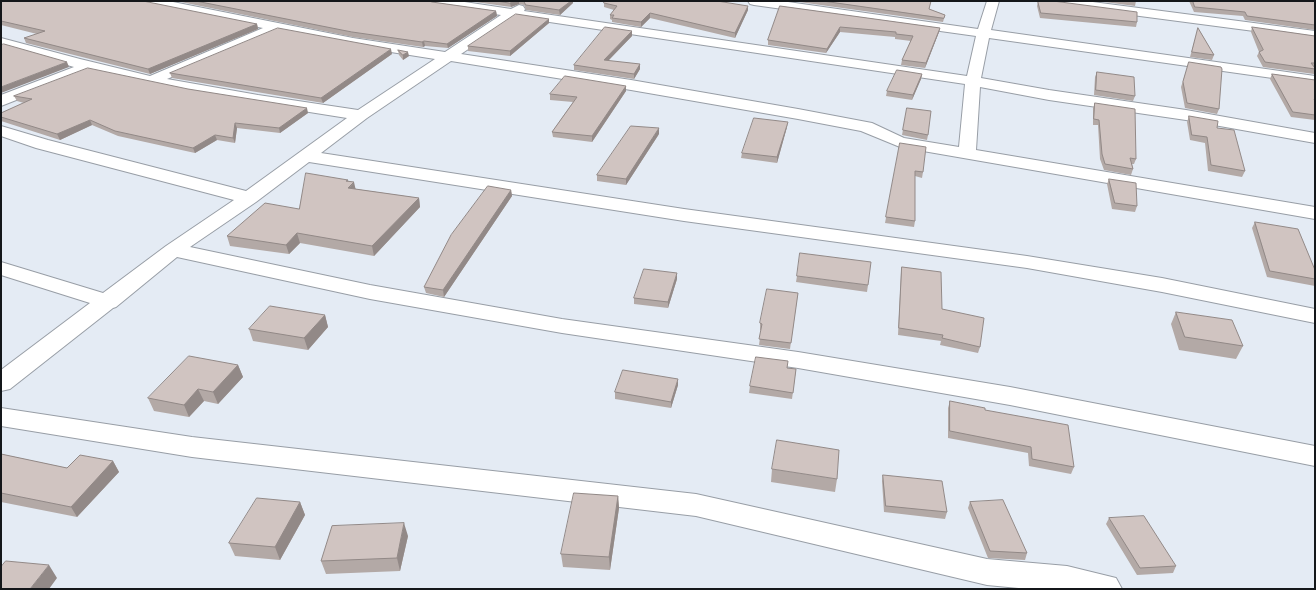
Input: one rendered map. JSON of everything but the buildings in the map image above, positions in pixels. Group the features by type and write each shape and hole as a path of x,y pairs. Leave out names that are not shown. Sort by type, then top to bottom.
{"street":[{"path":"149,1 353,42 631,85 798,114 866,127 900,142 1315,213"},
{"path":"434,1 512,14 973,81 1049,95 1186,115 1315,138"},
{"path":"1,383 174,250 250,198 361,115 530,1"},
{"path":"754,1 1315,80"},
{"path":"967,154 973,81 982,34 993,1"},
{"path":"1056,1 1315,35"},
{"path":"152,80 277,27"},
{"path":"1,42 89,66 152,80 252,99 361,115"},
{"path":"1,101 89,66"},
{"path":"1,131 42,144 250,198"},
{"path":"306,156 684,216 1026,262 1162,284 1315,316"},
{"path":"174,250 385,294 562,326 798,360 1002,394 1315,456"},
{"path":"1,268 108,302"},
{"path":"1,417 192,447 696,505 987,572 1067,579 1106,589"}]}
